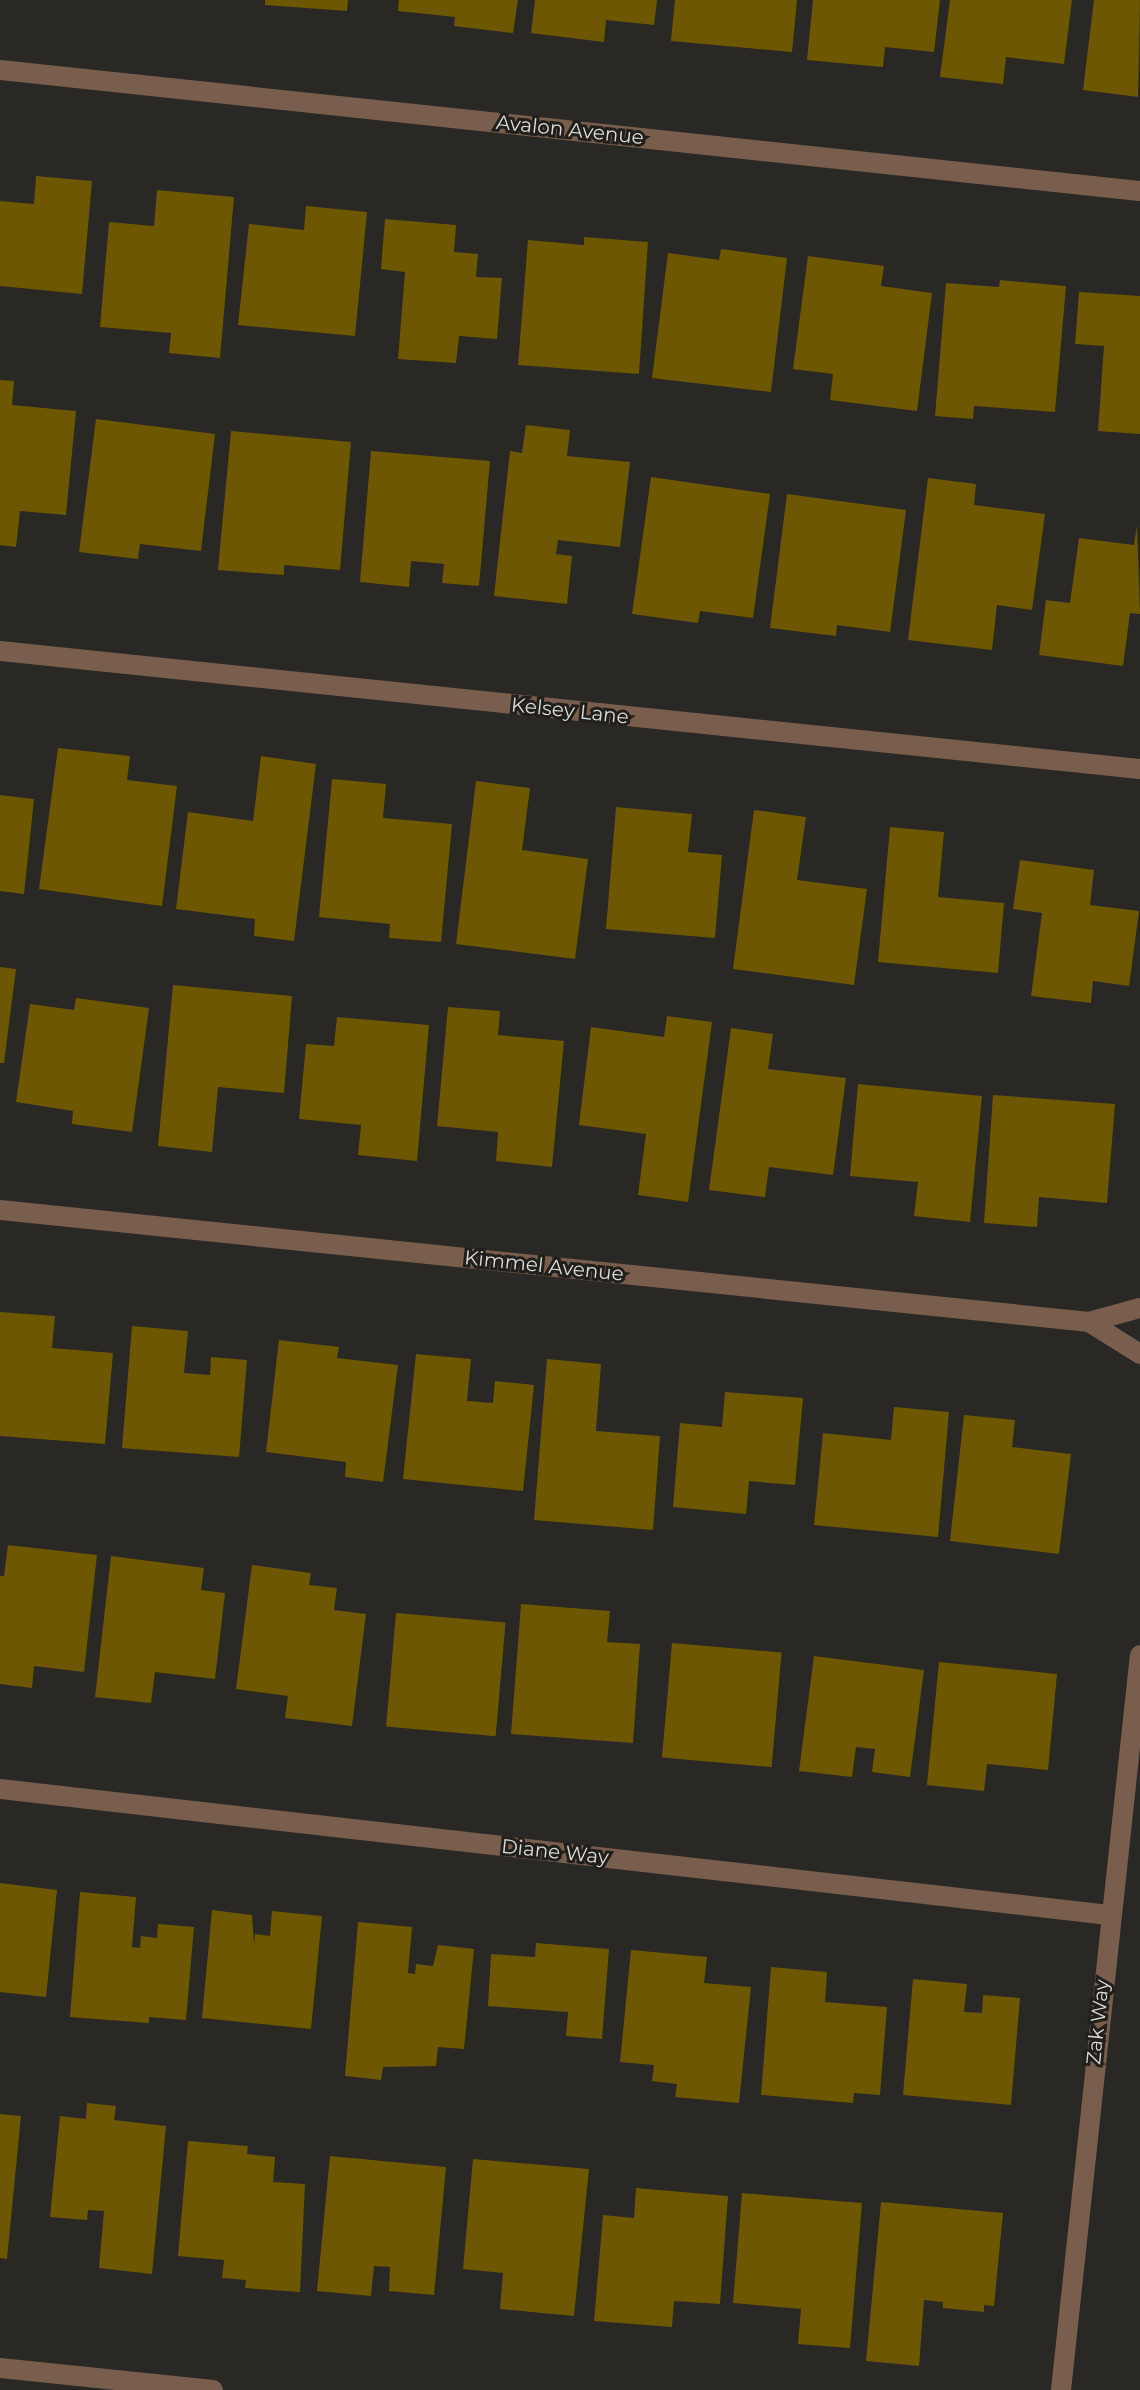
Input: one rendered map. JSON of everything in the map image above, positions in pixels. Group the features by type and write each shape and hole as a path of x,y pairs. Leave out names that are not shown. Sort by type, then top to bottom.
{"street":[{"name":"Avalon Avenue","path":"0,70 1140,191"},
{"name":"Kelsey Lane","path":"0,651 1140,769"},
{"name":"Kimmel Avenue","path":"0,1210 1089,1322 1140,1308"},
{"name":"Kimmel Avenue","path":"1089,1322 1140,1354"},
{"name":"Zak Way","path":"1061,2390 1109,1915 1140,1655"},
{"name":"Diane Way","path":"0,1789 1109,1915"},
{"path":"0,2368 213,2390"}],"building":[{"path":"265,0 348,0 347,11 265,5"},
{"path":"399,0 518,0 513,33 454,26 455,17 398,11"},
{"path":"535,0 657,0 654,25 606,20 604,42 531,33"},
{"path":"675,0 797,0 792,52 671,41"},
{"path":"813,0 940,0 934,52 885,47 883,67 807,60"},
{"path":"950,0 1072,0 1064,64 1006,57 1003,84 940,77"},
{"path":"1094,0 1140,0 1138,97 1083,90"},
{"path":"36,176 92,181 82,294 0,286 0,201 34,204"},
{"path":"157,190 234,197 220,358 169,353 171,333 100,327 109,222 154,226"},
{"path":"306,206 367,212 355,336 238,325 249,224 304,230"},
{"path":"385,219 456,225 454,252 478,254 476,277 502,278 497,339 459,336 456,363 398,359 405,272 381,269"},
{"path":"584,237 648,242 639,374 518,365 528,240 584,245"},
{"path":"721,249 787,258 771,392 652,378 668,253 719,260"},
{"path":"808,256 884,266 881,286 932,293 917,411 830,400 833,374 793,369"},
{"path":"1000,280 1066,286 1055,412 974,406 973,419 935,416 946,283 999,287"},
{"path":"1079,292 1140,296 1140,434 1098,431 1104,346 1075,344"},
{"path":"0,380 14,381 12,405 76,411 66,515 20,511 16,547 0,545"},
{"path":"96,419 215,434 201,551 140,544 138,559 79,552"},
{"path":"526,425 570,430 567,456 630,462 620,547 558,540 556,554 572,556 567,604 494,596 510,451 522,453"},
{"path":"231,431 351,442 340,570 284,565 284,575 218,570"},
{"path":"371,451 490,461 479,586 442,583 444,564 411,561 409,587 360,582"},
{"path":"651,477 770,494 753,618 700,611 698,623 632,614"},
{"path":"928,478 976,484 974,505 1045,514 1032,610 997,605 992,650 908,640"},
{"path":"787,494 906,510 890,632 837,625 836,636 770,628"},
{"path":"1137,525 1140,614 1130,613 1123,666 1039,655 1046,600 1070,603 1079,538 1134,545"},
{"path":"58,748 130,756 127,780 177,786 162,906 39,889"},
{"path":"261,756 316,764 294,941 254,936 255,919 176,909 188,812 253,821"},
{"path":"332,779 386,784 383,818 452,824 441,942 389,938 390,924 319,917"},
{"path":"476,781 530,788 522,850 588,859 575,959 456,944"},
{"path":"0,795 34,799 24,894 0,891"},
{"path":"616,807 692,814 688,852 722,855 715,938 606,929"},
{"path":"754,810 806,817 797,880 867,889 854,985 733,969"},
{"path":"890,827 944,832 938,897 1004,903 998,973 878,962"},
{"path":"1020,860 1094,870 1090,905 1139,911 1129,986 1093,981 1091,1003 1031,996 1042,913 1013,909"},
{"path":"0,967 16,969 4,1063 0,1063"},
{"path":"173,985 292,996 284,1093 218,1087 212,1152 158,1146"},
{"path":"76,998 149,1008 132,1132 72,1124 73,1111 16,1102 30,1004 74,1010"},
{"path":"448,1007 500,1011 498,1035 564,1041 552,1167 496,1161 498,1132 437,1126"},
{"path":"667,1016 712,1022 688,1202 638,1195 646,1134 579,1125 591,1027 664,1037"},
{"path":"337,1017 429,1025 417,1161 358,1155 361,1125 299,1119 306,1044 334,1046"},
{"path":"731,1028 773,1034 768,1069 846,1078 833,1175 769,1167 765,1197 709,1190"},
{"path":"858,1084 982,1096 970,1222 914,1216 918,1182 850,1176"},
{"path":"993,1095 1115,1104 1107,1203 1039,1197 1037,1227 984,1223"},
{"path":"0,1312 55,1316 52,1348 113,1353 105,1444 0,1436"},
{"path":"132,1326 188,1331 184,1373 210,1375 211,1357 247,1360 239,1457 122,1448"},
{"path":"279,1340 339,1347 337,1358 398,1365 383,1482 345,1477 346,1462 266,1452"},
{"path":"416,1354 471,1359 467,1401 493,1403 495,1381 534,1385 523,1491 403,1479"},
{"path":"547,1359 601,1364 596,1431 660,1436 653,1530 534,1520"},
{"path":"725,1392 803,1398 795,1485 749,1481 746,1514 673,1507 680,1423 722,1427"},
{"path":"894,1407 949,1412 938,1537 814,1525 823,1433 891,1440"},
{"path":"964,1415 1015,1420 1012,1447 1071,1454 1059,1554 950,1541"},
{"path":"8,1545 97,1555 84,1672 34,1666 32,1688 0,1684 0,1576 4,1576"},
{"path":"111,1556 204,1568 201,1590 225,1593 215,1679 155,1672 151,1703 95,1697"},
{"path":"252,1565 311,1573 309,1585 337,1588 334,1610 366,1614 352,1726 285,1718 288,1696 236,1689"},
{"path":"521,1604 610,1611 607,1642 640,1644 633,1743 511,1734"},
{"path":"396,1613 506,1623 496,1736 386,1727"},
{"path":"672,1643 782,1653 772,1767 662,1758"},
{"path":"814,1656 924,1670 910,1777 872,1772 875,1749 856,1747 852,1777 799,1771"},
{"path":"939,1662 1057,1674 1048,1770 987,1764 984,1791 927,1785"},
{"path":"0,1883 57,1890 46,1997 0,1992"},
{"path":"80,1892 136,1897 132,1947 140,1948 141,1936 157,1938 158,1924 194,1927 186,2020 149,2017 149,2023 70,2017"},
{"path":"212,1910 252,1915 254,1944 255,1934 270,1936 272,1911 322,1916 311,2029 202,2018"},
{"path":"358,1922 412,1927 408,1973 415,1974 416,1964 433,1966 438,1945 474,1949 464,2049 438,2047 436,2066 383,2067 381,2080 345,2076"},
{"path":"536,1943 609,1949 602,2039 566,2036 568,2012 488,2006 491,1954 535,1957"},
{"path":"631,1950 707,1957 704,1983 751,1987 739,2103 675,2097 677,2084 652,2081 654,2065 620,2062"},
{"path":"771,1967 827,1972 825,2002 887,2007 880,2095 854,2093 853,2103 761,2095"},
{"path":"913,1979 967,1984 964,2012 982,2013 983,1995 1020,1998 1011,2105 903,2095"},
{"path":"87,2103 116,2106 114,2120 166,2126 152,2274 99,2268 104,2211 88,2210 87,2220 50,2217 60,2116 86,2119"},
{"path":"0,2114 21,2116 7,2259 0,2258"},
{"path":"188,2141 248,2146 247,2154 275,2157 273,2182 305,2184 300,2292 245,2288 246,2280 222,2278 224,2260 178,2256"},
{"path":"330,2156 446,2167 434,2295 389,2291 390,2267 374,2266 371,2296 317,2291"},
{"path":"473,2159 589,2169 574,2316 500,2309 503,2273 463,2269"},
{"path":"636,2188 728,2196 720,2304 674,2301 672,2327 594,2321 603,2215 634,2218"},
{"path":"742,2193 862,2203 850,2348 798,2344 801,2309 733,2303"},
{"path":"881,2202 1003,2213 994,2306 984,2305 984,2312 943,2308 943,2302 924,2300 919,2366 866,2361"}]}
